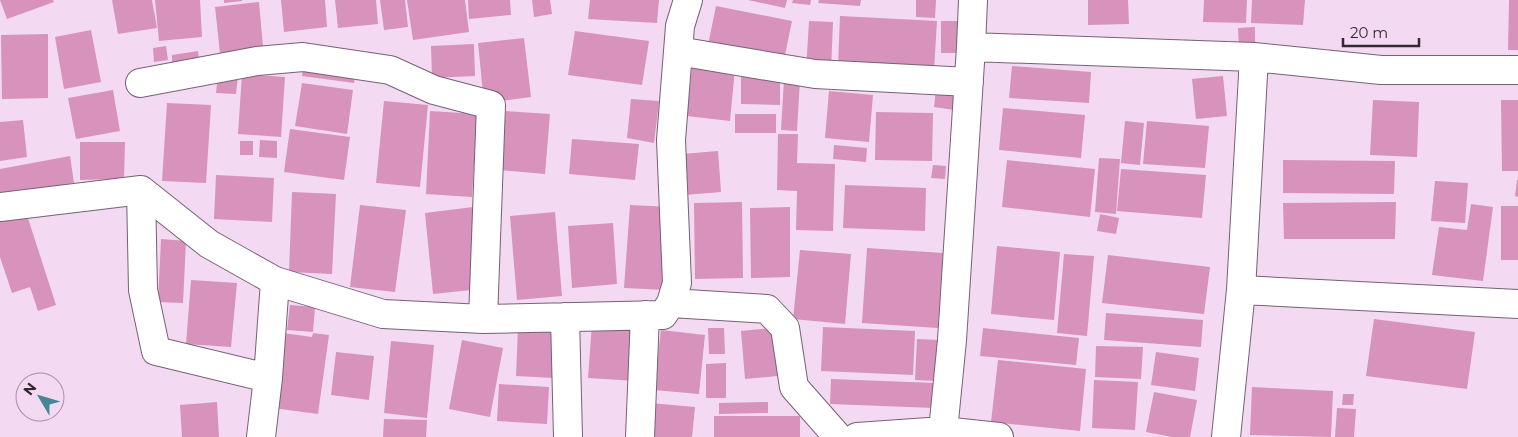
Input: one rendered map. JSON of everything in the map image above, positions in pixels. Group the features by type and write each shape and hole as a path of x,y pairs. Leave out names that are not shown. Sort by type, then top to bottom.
{"street":[{"path":"0,207 141,190 209,244 275,281 383,314 483,318 663,315 671,303 677,283 671,140 680,26 688,0"},
{"path":"943,431 952,340 972,47 972,0"},
{"path":"972,47 1254,58 1381,70 1518,70"},
{"path":"678,51 815,74 969,82"},
{"path":"140,83 257,61 304,57 390,70 434,90 491,105 483,318"},
{"path":"1226,437 1241,290 1254,58"},
{"path":"141,190 143,290 156,351 268,378"},
{"path":"261,437 268,378 275,281"},
{"path":"1241,290 1518,304"},
{"path":"671,303 767,309 785,328 794,387 838,437"},
{"path":"640,437 645,315"},
{"path":"565,317 568,437"},
{"path":"857,437 943,431 999,437"}],"building":[{"path":"0,0 53,0 54,2 7,19"},
{"path":"112,0 152,0 157,28 118,34"},
{"path":"155,0 200,0 202,37 159,41"},
{"path":"224,0 242,0 242,1 224,3"},
{"path":"281,0 325,0 327,27 284,32"},
{"path":"335,0 376,0 378,24 338,28"},
{"path":"380,0 405,0 408,27 384,30"},
{"path":"407,0 465,0 469,32 413,40"},
{"path":"468,0 510,0 511,15 469,19"},
{"path":"532,0 550,0 552,14 534,17"},
{"path":"590,0 659,0 657,23 588,19"},
{"path":"748,0 787,0 785,8"},
{"path":"793,0 811,0 810,5 792,3"},
{"path":"819,0 861,0 860,6 818,3"},
{"path":"916,0 936,0 935,18 916,17"},
{"path":"1088,0 1128,0 1129,24 1088,25"},
{"path":"1204,0 1247,0 1246,23 1203,22"},
{"path":"1252,0 1305,0 1303,25 1251,23"},
{"path":"1509,0 1518,0 1518,50 1508,50"},
{"path":"259,2 263,47 220,53 215,7"},
{"path":"716,6 792,21 784,60 708,45"},
{"path":"840,16 937,21 934,70 838,66"},
{"path":"809,21 833,22 831,71 806,70"},
{"path":"941,21 965,21 965,53 941,53"},
{"path":"1255,27 1255,48 1239,48 1238,28"},
{"path":"91,30 101,82 64,89 55,37"},
{"path":"575,31 649,41 642,85 568,75"},
{"path":"48,34 48,98 2,99 1,35"},
{"path":"524,38 531,97 484,103 478,43"},
{"path":"474,44 475,76 432,78 431,46"},
{"path":"166,46 168,60 154,62 153,48"},
{"path":"198,51 199,59 172,62 172,55"},
{"path":"304,61 356,68 354,83 302,76"},
{"path":"692,66 735,69 730,121 687,116"},
{"path":"1012,66 1091,72 1089,103 1009,98"},
{"path":"741,70 780,70 780,105 741,104"},
{"path":"242,74 285,77 281,137 238,134"},
{"path":"218,75 238,76 236,94 216,93"},
{"path":"1223,76 1227,116 1196,119 1192,79"},
{"path":"784,79 800,80 797,131 781,130"},
{"path":"302,83 353,90 347,134 295,126"},
{"path":"936,89 956,92 954,110 934,107"},
{"path":"113,90 120,131 76,139 68,98"},
{"path":"829,91 873,95 869,142 825,138"},
{"path":"631,99 659,101 654,143 627,138"},
{"path":"1373,100 1419,102 1417,157 1370,155"},
{"path":"1501,100 1518,100 1518,171 1502,171"},
{"path":"384,101 428,105 420,187 376,183"},
{"path":"167,103 211,105 206,183 162,181"},
{"path":"1003,108 1085,115 1081,158 999,150"},
{"path":"430,111 477,114 472,197 426,194"},
{"path":"506,111 550,114 545,174 500,170"},
{"path":"876,112 933,113 932,161 875,160"},
{"path":"735,114 776,114 776,133 735,133"},
{"path":"23,120 27,157 0,161 0,122"},
{"path":"1125,121 1144,123 1140,165 1121,163"},
{"path":"1147,121 1209,126 1205,168 1143,164"},
{"path":"290,129 350,137 344,180 284,172"},
{"path":"778,134 798,134 797,163 835,164 833,231 796,230 797,191 777,190"},
{"path":"572,139 639,144 635,180 569,174"},
{"path":"260,140 277,141 277,158 259,157"},
{"path":"240,141 253,141 253,155 240,155"},
{"path":"80,142 125,142 124,179 80,180"},
{"path":"834,145 867,148 866,162 833,159"},
{"path":"718,151 721,192 685,195 682,154"},
{"path":"70,156 74,183 0,196 0,169"},
{"path":"1099,158 1120,159 1116,214 1095,212"},
{"path":"1007,160 1095,169 1090,217 1002,207"},
{"path":"1283,160 1395,161 1394,194 1283,193"},
{"path":"933,165 946,166 945,179 931,178"},
{"path":"1121,169 1206,175 1202,218 1117,211"},
{"path":"216,175 274,178 272,222 214,219"},
{"path":"1518,180 1518,197 1515,196"},
{"path":"1435,181 1468,183 1465,223 1431,221"},
{"path":"845,185 926,188 925,231 843,228"},
{"path":"292,192 336,194 332,274 289,272"},
{"path":"742,202 743,278 695,279 694,203"},
{"path":"1396,202 1395,239 1284,239 1283,203"},
{"path":"1471,204 1493,207 1483,281 1432,275 1439,227 1467,230"},
{"path":"360,205 406,210 395,292 350,287"},
{"path":"630,205 672,207 667,290 624,288"},
{"path":"1501,206 1518,206 1518,260 1501,260"},
{"path":"473,207 481,289 433,294 425,213"},
{"path":"790,207 790,277 751,278 750,208"},
{"path":"25,209 56,305 38,311 30,287 12,293 0,257 0,217"},
{"path":"555,212 562,296 517,300 510,216"},
{"path":"1100,214 1119,218 1116,234 1097,231"},
{"path":"613,223 617,284 572,288 568,226"},
{"path":"161,239 186,241 183,303 158,302"},
{"path":"997,246 1060,252 1054,320 991,314"},
{"path":"867,248 943,253 938,328 862,323"},
{"path":"800,250 851,254 845,324 793,319"},
{"path":"1064,254 1094,256 1087,336 1057,333"},
{"path":"1108,255 1210,267 1204,314 1102,303"},
{"path":"191,280 237,283 231,347 186,344"},
{"path":"290,305 315,307 313,332 287,330"},
{"path":"1106,313 1203,320 1201,347 1104,340"},
{"path":"1374,319 1475,332 1467,389 1366,376"},
{"path":"592,323 640,326 636,381 588,378"},
{"path":"783,327 787,375 745,379 741,331"},
{"path":"823,327 915,331 913,375 821,371"},
{"path":"518,328 557,330 554,378 516,376"},
{"path":"708,328 724,328 725,354 709,354"},
{"path":"983,328 1079,338 1076,365 980,356"},
{"path":"661,330 705,335 699,394 654,390"},
{"path":"283,333 312,337 313,333 329,335 318,414 273,408"},
{"path":"917,339 940,340 937,381 915,380"},
{"path":"462,340 503,348 490,417 449,409"},
{"path":"391,341 434,345 427,418 384,413"},
{"path":"1096,346 1143,347 1141,379 1095,377"},
{"path":"336,352 374,356 369,400 331,395"},
{"path":"1156,352 1199,358 1195,391 1151,385"},
{"path":"998,360 1086,369 1080,431 991,422"},
{"path":"726,363 726,398 706,398 706,364"},
{"path":"831,379 935,383 934,408 830,404"},
{"path":"1094,380 1138,382 1135,430 1092,428"},
{"path":"499,384 549,387 547,424 497,421"},
{"path":"1252,387 1333,391 1331,437 1250,435"},
{"path":"1154,392 1197,400 1190,437 1172,437 1146,432"},
{"path":"1343,394 1354,394 1353,405 1342,405"},
{"path":"217,402 219,437 182,437 180,405"},
{"path":"768,402 768,413 719,414 719,403"},
{"path":"650,403 695,407 692,437 646,437"},
{"path":"1337,408 1356,409 1354,437 1335,437"},
{"path":"714,416 800,416 800,437 714,437"},
{"path":"384,419 427,420 426,437 383,437"}]}
